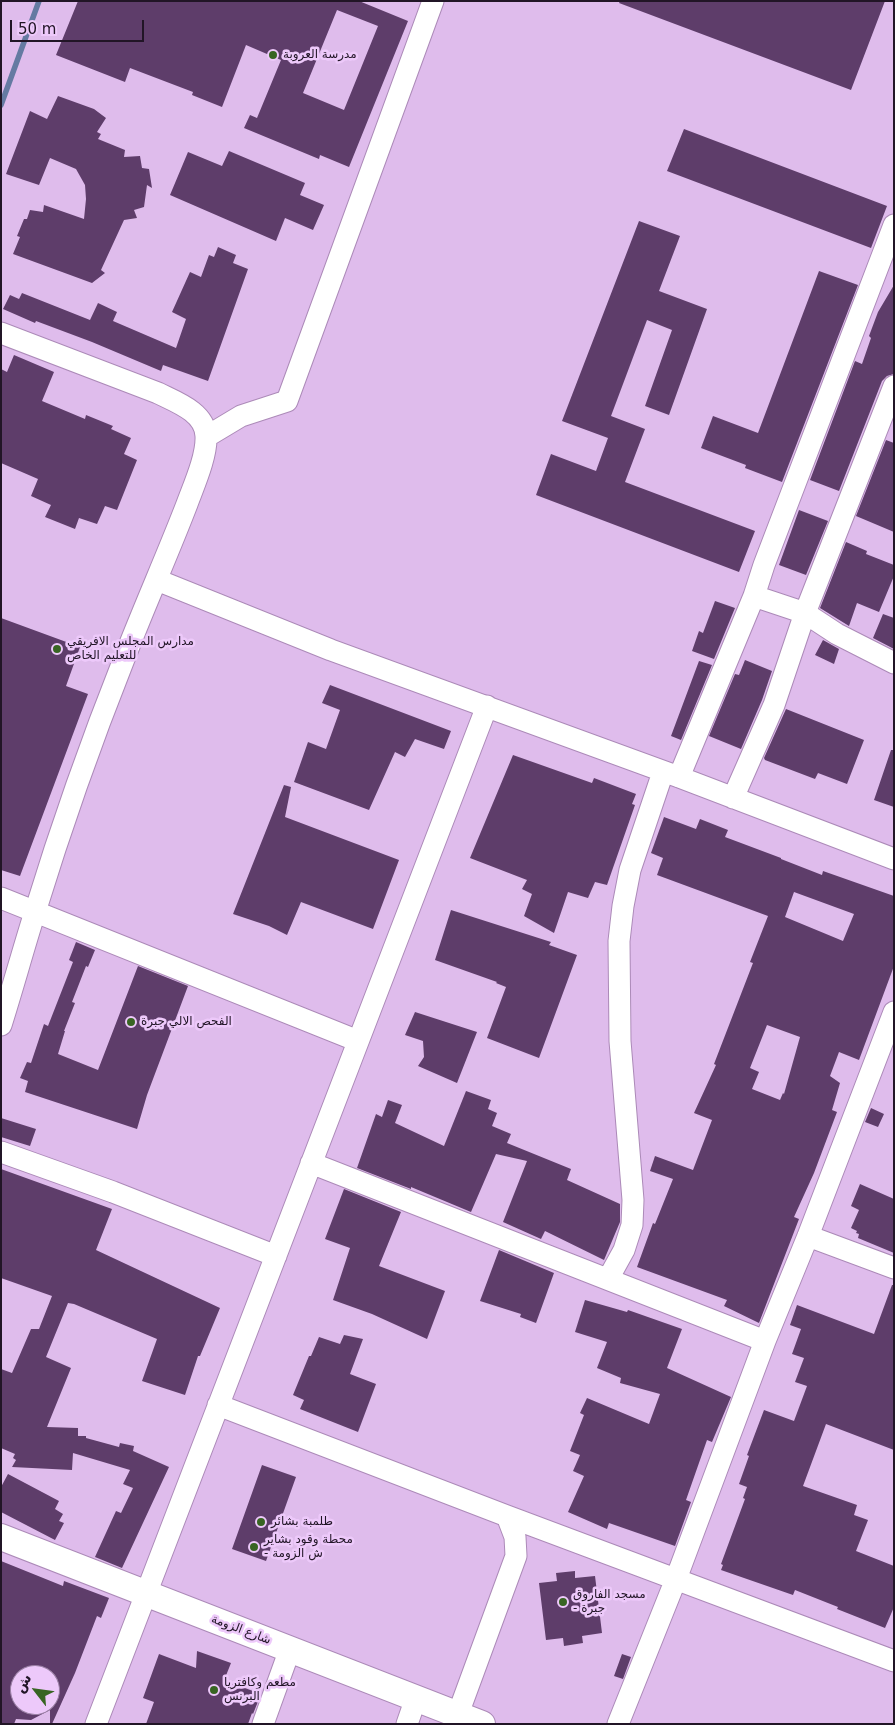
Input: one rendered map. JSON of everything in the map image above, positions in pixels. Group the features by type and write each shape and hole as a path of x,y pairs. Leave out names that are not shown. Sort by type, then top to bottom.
{"street":[{"path":"206,436 241,416 287,401 433,1"},
{"path":"608,1279 624,1250 632,1225 633,1200 620,1041 619,941 622,906 630,870 671,774 715,687 754,596 764,565 894,225"},
{"path":"1,333 148,390 179,404 194,413 204,423 206,436 194,487 115,683 72,800 35,911 1,1025"},
{"path":"733,798 774,705 805,613 886,430 894,386"},
{"path":"157,580 331,650 671,774 894,858"},
{"path":"754,596 805,613 837,634 894,663"},
{"path":"96,1724 486,706"},
{"path":"1,898 358,1041"},
{"path":"618,1724 676,1579 765,1341 808,1236 894,1012"},
{"path":"1,1152 112,1192 276,1256"},
{"path":"311,1163 765,1341"},
{"path":"808,1236 894,1268"},
{"path":"218,1405 894,1661"},
{"path":"458,1714 516,1556 515,1537 507,1516"},
{"name":"شارع الزومة","path":"1,1537 482,1724"},
{"path":"263,1724 290,1649"},
{"path":"407,1724 416,1698"}],"building":[{"path":"78,1 359,1 408,21 349,167 320,155 319,159 244,128 250,115 257,118 281,60 246,45 222,107 192,95 193,92 130,68 125,82 56,55","holes":["337,10 378,26 344,110 303,93"]},
{"path":"620,1 885,1 851,90 619,3"},
{"path":"58,96 94,109 106,118 97,132 101,134 98,139 125,150 124,157 140,156 142,168 149,169 152,188 147,185 144,207 134,210 137,218 124,220 101,270 105,273 92,283 13,254 20,237 17,236 30,210 43,212 44,205 84,219 85,185 76,169 50,158 39,185 6,174 30,111 47,119"},
{"path":"684,129 887,206 871,248 667,171"},
{"path":"229,151 305,183 300,195 324,205 313,230 285,218 276,241 170,195 188,152 222,166"},
{"path":"639,221 680,236 659,291 707,309 669,415 645,406 672,330 647,320 611,416 645,429 625,482 755,531 739,572 536,495 551,454 596,471 608,438 562,421"},
{"path":"218,247 236,255 233,263 248,269 208,381 163,365 161,371 92,342 36,321 35,323 3,309 10,295 19,299 22,293 90,320 98,303 117,312 113,321 176,348 186,319 172,312 190,272 201,277 209,255 214,257"},
{"path":"819,271 858,285 782,482 745,468 746,465 701,448 713,416 758,433"},
{"path":"894,285 894,374 887,376 882,381 839,491 810,480 855,361 862,364 871,338 869,336 878,312"},
{"path":"14,355 54,372 42,401 85,419 86,415 113,426 111,429 131,438 124,454 137,460 117,510 105,506 97,524 79,518 75,529 45,517 51,505 31,496 38,479 1,463 1,369 7,372"},
{"path":"886,440 894,443 894,532 856,516"},
{"path":"799,510 828,521 806,575 779,565"},
{"path":"846,542 867,551 866,554 894,565 894,576 879,612 857,603 849,626 820,608"},
{"path":"715,601 735,608 714,659 692,651 699,631 703,633"},
{"path":"883,614 894,618 894,649 873,638"},
{"path":"1,618 80,647 66,686 88,694 20,876 1,870"},
{"path":"823,640 839,649 834,664 815,655"},
{"path":"745,660 772,671 741,749 709,736 735,674 739,675"},
{"path":"699,661 712,665 681,740 671,736"},
{"path":"330,685 451,731 444,749 415,739 405,757 395,752 369,810 294,782 308,742 326,749 340,710 322,703"},
{"path":"786,709 864,740 847,784 818,773 815,779 765,760 764,758"},
{"path":"891,750 894,750 894,807 874,800"},
{"path":"513,755 592,783 594,778 636,794 632,804 635,805 607,885 595,882 588,898 568,892 554,933 524,916 532,894 522,889 527,880 470,858"},
{"path":"284,785 291,787 285,817 399,860 373,929 301,902 287,935 269,926 233,914"},
{"path":"664,817 696,829 700,819 728,830 725,837 822,875 823,871 894,896 894,966 859,1060 839,1052 830,1076 840,1083 832,1110 837,1112 814,1173 794,1217 799,1219 759,1323 724,1306 727,1300 637,1267 653,1223 655,1224 673,1179 650,1171 655,1156 693,1170 712,1120 694,1113 716,1065 714,1064 753,963 750,962 768,916 657,875 663,858 651,853","holes":["794,892 854,914 843,941 785,917","767,1025 800,1037 784,1094 780,1100 752,1089 759,1072 750,1068"]},
{"path":"451,910 551,942 549,945 577,955 539,1058 487,1038 506,987 435,960"},
{"path":"76,942 95,950 88,967 86,966 72,1002 75,1003 64,1031 58,1054 98,1070 138,966 188,986 147,1095 137,1129 25,1092 28,1081 20,1078 27,1062 31,1063 44,1024 48,1026 73,962 69,960"},
{"path":"415,1012 477,1032 457,1083 418,1066 424,1057 423,1041 405,1035"},
{"path":"466,1091 491,1100 488,1109 497,1113 492,1126 511,1134 507,1143 571,1169 567,1180 620,1204 620,1222 604,1260 545,1231 541,1239 503,1222 527,1161 496,1154 471,1212 411,1187 411,1189 357,1168 376,1114 382,1117 388,1100 402,1105 395,1123 444,1146"},
{"path":"871,1108 884,1114 878,1127 865,1122"},
{"path":"1,1118 36,1129 30,1146 1,1137"},
{"path":"1,1169 112,1209 96,1250 220,1308 200,1356 198,1356 185,1395 142,1381 157,1339 74,1304 68,1303 46,1357 71,1368 47,1427 78,1428 78,1436 86,1436 86,1438 119,1447 120,1443 134,1446 133,1451 169,1467 122,1568 95,1557 116,1511 121,1513 133,1488 123,1484 130,1470 73,1453 72,1470 12,1467 16,1460 13,1458 15,1454 1,1448 1,1369 12,1373 31,1329 39,1329 52,1296 1,1278"},
{"path":"860,1184 894,1199 894,1253 858,1238 859,1234 856,1233 857,1231 851,1228 859,1210 851,1206"},
{"path":"344,1189 401,1212 379,1266 445,1291 427,1339 372,1314 333,1300 350,1248 325,1239"},
{"path":"499,1250 554,1273 536,1323 520,1317 521,1314 480,1301"},
{"path":"892,1285 894,1285 894,1450 826,1424 803,1486 857,1505 854,1515 868,1520 856,1551 894,1566 894,1607 885,1628 795,1590 793,1595 721,1570 723,1565 721,1564 745,1499 743,1498 747,1487 739,1484 749,1456 747,1455 764,1410 794,1421 807,1386 795,1382 804,1358 792,1354 801,1329 790,1325 797,1305 874,1334"},
{"path":"585,1300 627,1312 628,1310 682,1329 667,1368 731,1397 712,1442 707,1440 686,1500 691,1502 675,1546 609,1523 607,1529 568,1512 584,1476 573,1471 580,1455 570,1451 584,1415 580,1413 587,1398 649,1424 660,1394 620,1383 621,1378 597,1368 607,1342 575,1332"},
{"path":"344,1335 363,1339 350,1374 376,1384 358,1432 300,1409 304,1400 293,1395 319,1337 340,1344"},
{"name":"طلمبة بشائر","path":"262,1465 296,1477 266,1561 232,1549"},
{"path":"8,1474 59,1501 55,1509 63,1514 59,1521 64,1523 55,1540 1,1512 1,1487"},
{"path":"1,1561 63,1586 64,1581 109,1598 101,1618 97,1616 60,1706 60,1665 10,1665 10,1715 40,1715 31,1720 16,1719 14,1724 1,1724"},
{"path":"575,1571 575,1578 595,1576 602,1633 582,1636 583,1643 564,1646 563,1638 546,1640 539,1583 557,1581 556,1573"},
{"path":"197,1651 231,1663 225,1678 227,1679 226,1681 261,1694 248,1724 146,1724 154,1702 143,1698 159,1654 196,1668"},
{"path":"622,1654 631,1657 623,1679 614,1676"},
{"path":"50,1715 56,1715 52,1724 50,1724"}],"waterway":[{"path":"1,105 39,1"}],"place":[{"name":"مدرسة العروبة","path":"273,55"},
{"name":"مدارس المجلس الافريقي للتعليم الخاص","path":"57,649"},
{"name":"الفحص الالي جبرة","path":"131,1022"},
{"name":"طلمبة بشائر","path":"261,1522"},
{"name":"محطة وقود بشاير - ش الزومة","path":"254,1547"},
{"name":"مسجد الفاروق - جبرة","path":"563,1602"},
{"name":"مطعم وكافتريا البرنس","path":"214,1690"}]}
